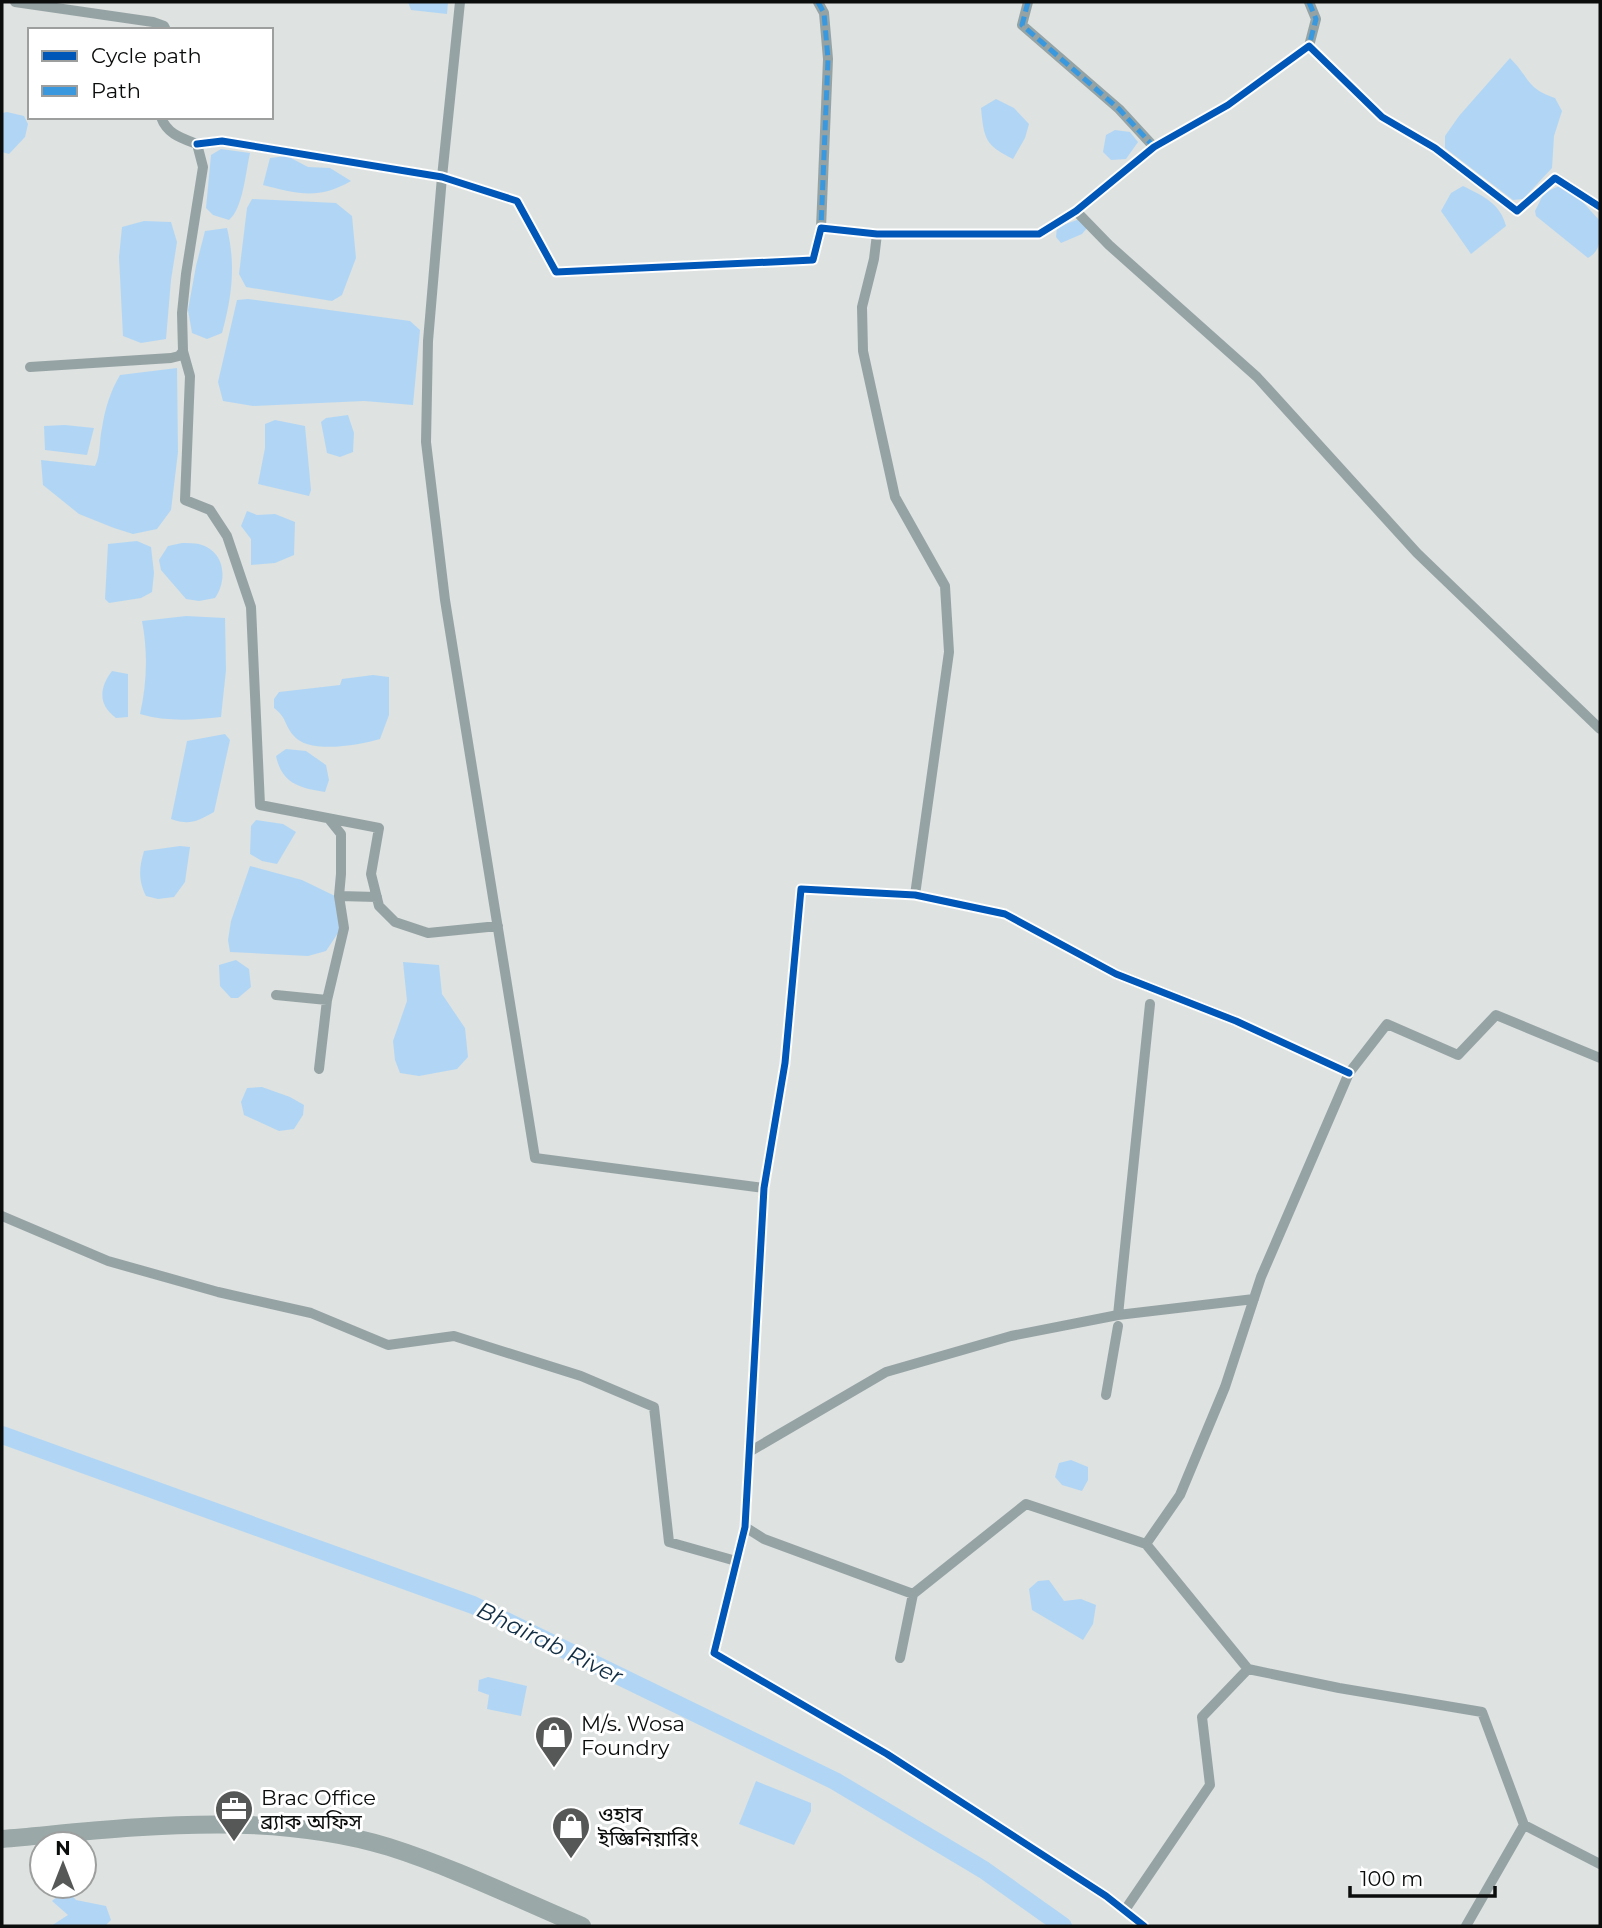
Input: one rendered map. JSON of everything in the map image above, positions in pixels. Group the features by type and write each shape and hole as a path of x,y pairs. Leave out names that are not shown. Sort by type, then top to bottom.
{"highway":[{"path":"2,1839 212,1823 320,1832 390,1847 582,1926"}],"street":[{"path":"15,2 153,22 165,28"},
{"path":"460,2 428,341 426,442 445,600 535,1157 764,1188"},
{"path":"162,119 164,126 177,137 197,144 222,141 442,177 517,201 556,272 813,260 821,229 828,60 824,13 818,2"},
{"path":"1028,2 1022,25 1119,109 1154,147"},
{"path":"821,229 877,234 1040,234 1076,211 1154,147 1228,105 1310,46 1316,19 1309,2"},
{"path":"1310,46 1382,117 1436,148 1517,211 1555,178 1600,207"},
{"path":"197,144 203,167 182,313 183,351 190,376 185,500 210,510 227,536 251,607 260,805 379,828 372,874 379,906 395,922 428,933 498,926"},
{"path":"1076,211 1109,245 1258,377 1417,553 1600,729"},
{"path":"877,234 862,307 863,351 895,497 945,586 949,652 915,895"},
{"path":"30,367 171,358 179,356 183,351"},
{"path":"319,1069 327,1000 344,928 339,896 341,834 329,819"},
{"path":"1144,1926 1105,1896 887,1754 714,1653 745,1527 764,1188 785,1063 800,889 915,895 1005,915 1116,974 1236,1021 1349,1073"},
{"path":"339,896 377,897"},
{"path":"276,995 327,1000"},
{"path":"1105,1395 1118,1321 1150,1004"},
{"path":"1146,1544 1180,1495 1225,1387 1261,1277 1349,1073 1387,1024 1458,1055 1496,1015 1600,1058"},
{"path":"2,1216 108,1261 218,1292 311,1313 388,1345 454,1336 581,1376 654,1407 668,1542 736,1560"},
{"path":"749,1452 886,1373 1011,1336 1254,1299"},
{"path":"901,1658 913,1594 1026,1504 1146,1544 1248,1669 1339,1688 1482,1712 1524,1825 1600,1864"},
{"path":"745,1527 764,1539 913,1594"},
{"path":"1128,1907 1210,1785 1202,1717 1248,1669"},
{"path":"1466,1926 1524,1825"}],"water":[{"path":"408,2 448,2 447,14 411,10"},
{"path":"1510,58 1533,86 1555,98 1562,111 1554,136 1552,168 1523,199 1513,200 1445,148 1445,136 1459,116"},
{"path":"996,99 1014,108 1029,124 1025,138 1013,159 991,145 983,127 981,108"},
{"path":"2,113 24,116 28,124 25,137 9,154 2,152"},
{"path":"1115,130 1130,132 1138,142 1126,159 1111,160 1103,152 1106,135"},
{"path":"221,149 250,153 241,198 229,220 213,215 206,208 211,155"},
{"path":"287,156 308,167 330,168 351,181 328,191 308,194 263,185 270,158"},
{"path":"1463,186 1495,206 1506,226 1471,254 1441,211 1451,193"},
{"path":"1559,186 1580,199 1600,221 1598,247 1588,258 1536,216 1535,211 1544,193"},
{"path":"252,199 336,203 352,216 356,258 342,295 332,301 246,287 239,274 247,208"},
{"path":"1080,219 1087,228 1082,234 1061,243 1056,237 1057,227"},
{"path":"144,221 171,222 177,242 166,339 141,343 123,336 119,257 122,227"},
{"path":"227,228 232,268 228,306 222,333 207,339 192,333 188,310 205,231"},
{"path":"248,299 410,321 420,330 413,405 364,401 253,406 223,401 218,382 237,300"},
{"path":"177,368 178,452 171,510 157,529 133,534 114,528 79,514 43,485 41,460 95,466 106,407 120,375"},
{"path":"348,415 354,433 353,452 340,457 327,453 321,422 326,418"},
{"path":"275,420 305,426 311,490 309,496 258,484 265,448 265,424"},
{"path":"44,426 94,428 87,455 45,450"},
{"path":"247,511 257,515 275,514 295,522 294,555 275,563 251,565 251,539 241,526"},
{"path":"137,541 151,547 154,573 152,592 141,598 109,603 105,599 108,544"},
{"path":"199,544 208,548 219,559 223,574 215,598 199,601 186,599 161,570 159,560 168,546"},
{"path":"186,616 225,618 226,670 221,717 170,719 140,714 146,667 142,621"},
{"path":"112,671 128,674 128,717 116,718 103,702 103,690"},
{"path":"373,675 389,677 389,715 380,739 334,747 310,745 293,735 274,708 274,699 279,692 340,685 342,679"},
{"path":"225,734 230,740 214,812 193,822 171,819 187,741"},
{"path":"286,749 306,751 326,765 329,780 325,792 308,789 288,779 276,756"},
{"path":"256,820 283,824 296,832 277,864 262,861 250,854 251,826"},
{"path":"190,847 185,882 174,897 158,899 146,896 140,874 144,851"},
{"path":"250,866 302,880 335,896 342,927 326,951 308,956 230,952 228,940 231,921"},
{"path":"236,960 249,969 251,987 238,998 231,998 220,986 219,965"},
{"path":"403,962 439,965 442,994 465,1028 468,1057 457,1069 419,1076 400,1073 395,1060 393,1041 407,1001"},
{"path":"262,1087 304,1105 303,1115 294,1129 279,1131 244,1115 241,1102 247,1088"},
{"path":"1071,1460 1088,1467 1088,1480 1082,1491 1062,1485 1055,1477 1059,1463"},
{"path":"1049,1580 1064,1601 1081,1599 1096,1605 1093,1624 1083,1640 1032,1610 1029,1589 1038,1581"},
{"path":"488,1677 527,1686 521,1716 487,1709 489,1695 478,1691 479,1680"},
{"path":"756,1781 811,1803 811,1811 794,1845 739,1824"},
{"path":"76,1900 106,1906 111,1920 105,1926 51,1926 68,1915 52,1901"}],"waterway":[{"name":"Bhairab River","path":"2,1435 473,1605 835,1781 984,1870 1063,1926"}],"marked path":[{"path":"818,2 824,13 828,59 821,228"},
{"path":"1028,2 1022,25 1119,109 1154,147"},
{"path":"1309,2 1316,19 1309,46"}],"cycle path":[{"path":"197,144 222,141 442,177 517,201 556,272 813,260 821,228 877,234 1039,234 1076,211 1154,147 1228,105 1309,46 1382,117 1435,148 1517,211 1555,178 1600,207"},
{"path":"1144,1926 1106,1896 887,1754 714,1653 745,1527 764,1188 785,1063 801,889 915,895 1005,914 1116,974 1236,1021 1349,1073"}],"place":[{"name":"M/s. Wosa Foundry","path":"554,1769"},
{"name":"Brac Office ব্র্যাক অফিস","path":"234,1843"},
{"name":"ওহাব ইজ্ঞিনিয়ারিং","path":"571,1860"}]}
